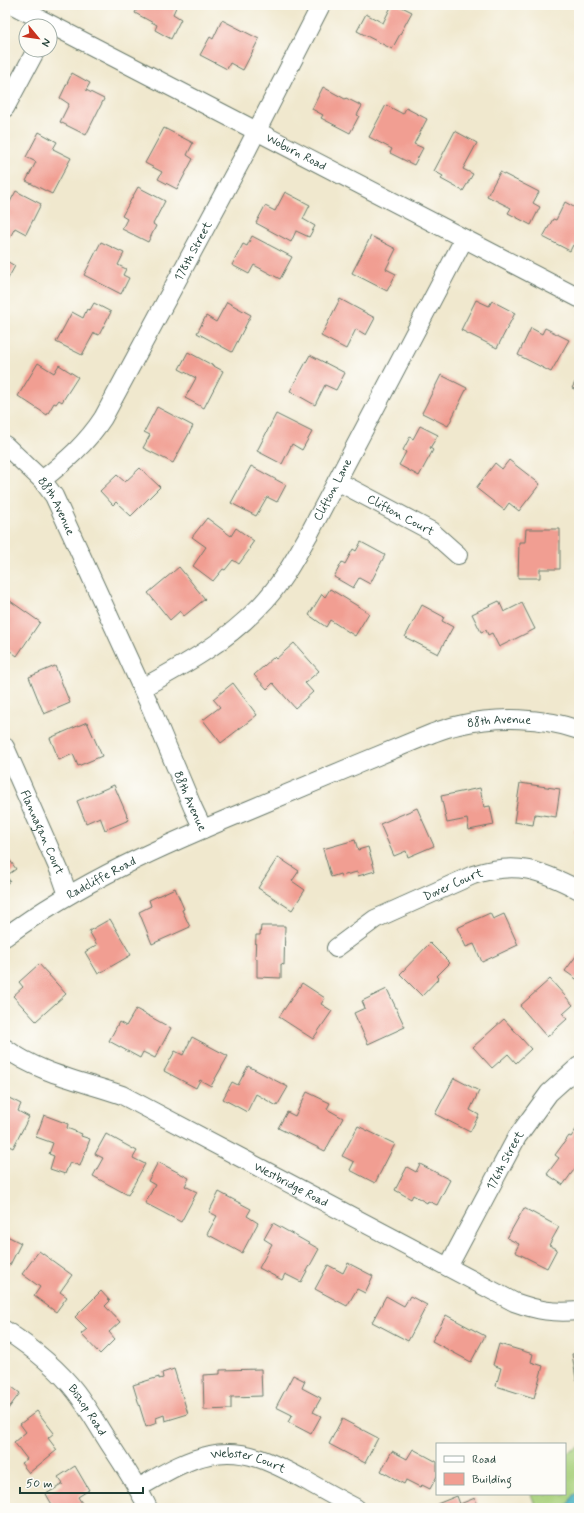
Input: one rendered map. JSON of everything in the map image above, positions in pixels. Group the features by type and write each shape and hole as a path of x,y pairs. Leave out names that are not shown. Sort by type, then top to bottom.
{"street":[{"name":"Woburn Road","path":"13,5 36,18"},
{"name":"178th Street","path":"42,480 81,447 103,418 257,131 321,5"},
{"name":"Woburn Road","path":"58,30 579,298"},
{"path":"5,108 32,58"},
{"name":"Clifton Lane","path":"142,688 198,657 218,643 260,607 295,558 464,239"},
{"name":"88th Avenue","path":"5,445 42,480 54,496 142,688 192,808 203,829 433,733 460,725 492,720 532,721 567,726 579,730"},
{"name":"Clifton Court","path":"337,481 431,531 458,555"},
{"name":"Flannagan Court","path":"5,747 60,872 68,895"},
{"name":"Radcliffe Road","path":"5,938 30,919 68,895 126,865 203,829"},
{"name":"Dover Court","path":"336,948 375,919 473,875 487,871 511,867 533,870 554,877 579,890"},
{"name":"Westbridge Road","path":"5,1048 37,1067 60,1076 122,1095 514,1302 533,1309 558,1313 579,1311"},
{"name":"176th Street","path":"448,1267 521,1131 550,1092 579,1066"},
{"name":"Bishop Road","path":"5,1330 25,1343 60,1373 76,1392 138,1488 148,1508"},
{"name":"Webster Court","path":"138,1488 193,1459 224,1453 236,1453 256,1457 274,1464 356,1508"}],"green space":[{"path":"579,1447 579,1508 536,1508 531,1495 566,1495 566,1454"}],"water":[{"path":"579,1492 579,1508 566,1508 573,1495"}],"building":[{"path":"139,5 177,5 173,14 181,19 171,39 155,30 157,25 135,13"},
{"path":"392,5 398,5 412,12 392,49 357,31 366,14 383,23"},
{"path":"222,20 259,39 243,70 230,63 227,69 200,55 210,37 213,39"},
{"path":"72,73 90,83 86,90 104,99 86,135 60,122 69,104 60,98"},
{"path":"323,87 362,106 357,115 359,116 350,133 321,118 323,115 312,109"},
{"path":"386,105 403,114 406,108 427,119 414,144 423,148 414,165 390,153 392,149 369,137"},
{"path":"164,128 193,143 187,155 193,159 177,189 158,179 162,172 145,163"},
{"path":"455,131 477,143 463,169 473,174 463,191 441,179 443,176 434,171"},
{"path":"39,132 57,142 53,149 71,158 52,194 26,181 36,162 26,157"},
{"path":"500,172 539,192 533,203 540,207 531,225 508,213 511,208 487,196"},
{"path":"138,187 165,201 153,224 156,226 148,242 122,229 127,219 122,216"},
{"path":"16,191 41,204 26,234 15,228 10,237 7,236 5,240 5,211"},
{"path":"285,192 310,205 303,219 315,226 309,237 296,231 291,242 256,223 265,206 275,211"},
{"path":"565,202 579,210 579,248 573,245 570,251 543,237 553,219 556,220"},
{"path":"252,236 292,257 280,279 254,265 249,274 232,265 243,244 247,246"},
{"path":"371,236 396,249 386,269 396,274 387,291 352,273"},
{"path":"101,242 124,253 118,265 126,269 123,275 129,278 121,294 84,275"},
{"path":"5,260 15,266 5,284"},
{"path":"340,299 375,318 366,335 356,329 346,349 321,336"},
{"path":"476,300 489,306 492,301 515,313 497,348 461,330"},
{"path":"227,302 251,315 232,352 197,333 206,316 216,322"},
{"path":"94,303 111,312 99,335 94,333 82,355 56,342 72,312 83,318 87,309 90,310"},
{"path":"531,328 542,334 545,328 569,340 551,372 518,355"},
{"path":"188,352 223,371 204,408 185,398 196,378 179,369"},
{"path":"310,355 345,373 336,390 325,385 315,405 290,391"},
{"path":"38,363 54,373 59,365 78,377 62,402 59,400 56,404 54,403 47,415 18,396"},
{"path":"441,375 467,388 448,426 422,413"},
{"path":"579,375 579,391 572,388"},
{"path":"157,407 193,426 173,463 143,448 150,435 144,432"},
{"path":"276,414 312,432 302,450 292,444 282,464 257,451"},
{"path":"420,426 438,435 430,448 433,450 419,476 399,465 406,452 403,450 410,437 413,439"},
{"path":"509,460 540,484 519,511 509,503 504,510 476,488 495,463 502,469"},
{"path":"251,466 286,485 277,502 267,497 256,516 231,503"},
{"path":"140,468 160,487 131,516 116,502 113,505 100,491 117,475 125,482"},
{"path":"207,518 231,536 236,528 254,541 239,564 233,560 213,581 193,566 206,547 192,537"},
{"path":"526,529 560,529 560,569 540,569 540,578 518,578 519,542 525,542"},
{"path":"361,542 385,555 370,584 359,578 353,588 334,577 342,562 345,564 353,549 356,551"},
{"path":"179,567 205,599 184,616 180,611 170,620 148,593"},
{"path":"330,589 369,613 355,636 330,620 326,627 309,615 322,594 325,597"},
{"path":"6,598 40,622 17,656 5,647"},
{"path":"499,601 504,612 522,603 535,629 499,647 492,633 488,635 486,630 481,632 472,614"},
{"path":"422,605 444,617 442,621 453,627 438,654 405,637"},
{"path":"294,643 319,671 305,683 313,692 295,708 273,683 267,689 254,675 274,657 276,659"},
{"path":"55,666 70,703 44,714 29,677"},
{"path":"233,683 257,715 221,743 203,720 220,707 213,699"},
{"path":"87,722 102,756 78,766 73,754 59,760 50,738"},
{"path":"520,783 560,789 556,817 535,814 533,825 514,822"},
{"path":"114,785 129,820 105,830 100,817 86,823 77,801"},
{"path":"480,788 484,807 490,806 494,825 469,830 467,819 447,823 441,796"},
{"path":"417,808 434,846 408,857 406,851 394,856 380,824"},
{"path":"579,823 579,835 574,832"},
{"path":"355,840 358,850 368,847 375,871 358,876 357,872 341,876 340,874 331,877 323,849"},
{"path":"5,853 16,869 6,876 10,881 5,885"},
{"path":"278,857 299,871 292,881 305,890 292,910 258,888"},
{"path":"175,888 184,909 182,910 190,927 152,944 139,912 151,906 149,900"},
{"path":"490,913 493,919 504,914 518,945 482,962 474,944 466,947 457,928"},
{"path":"110,919 131,955 98,974 85,952 97,945 89,931"},
{"path":"261,926 285,926 284,965 281,964 281,978 257,977 257,959 255,959 256,935 260,935"},
{"path":"430,943 450,963 437,976 439,978 422,996 400,974"},
{"path":"579,952 579,981 565,971"},
{"path":"39,964 66,994 36,1021 13,996 23,987 19,982"},
{"path":"550,979 573,1005 563,1014 567,1019 547,1037 520,1006"},
{"path":"302,983 325,998 321,1004 332,1011 313,1039 279,1017"},
{"path":"387,989 405,1027 368,1044 354,1013 365,1008 362,1001"},
{"path":"136,1009 171,1028 155,1058 143,1052 140,1058 109,1041 119,1022 126,1026"},
{"path":"504,1019 531,1049 516,1063 508,1054 492,1068 473,1047"},
{"path":"192,1037 228,1056 211,1086 200,1080 196,1088 164,1071 175,1051 183,1055"},
{"path":"248,1066 288,1087 277,1106 256,1094 247,1112 223,1099 232,1082 238,1085"},
{"path":"454,1078 479,1091 470,1110 479,1115 470,1132 435,1114"},
{"path":"307,1092 330,1103 327,1109 343,1118 325,1151 278,1128 287,1112 295,1116"},
{"path":"5,1096 21,1104 18,1111 29,1117 13,1148 5,1144"},
{"path":"44,1115 68,1124 67,1128 90,1139 80,1166 70,1162 65,1174 50,1169 54,1156 49,1154 53,1143 36,1137"},
{"path":"579,1125 579,1163 563,1185 547,1174 559,1158 555,1155 569,1136 571,1137"},
{"path":"358,1126 395,1144 375,1183 350,1170 354,1162 342,1156"},
{"path":"106,1134 137,1151 133,1158 145,1164 128,1195 93,1176 103,1158 95,1154"},
{"path":"158,1162 189,1178 185,1186 197,1192 181,1222 145,1203 155,1185 148,1181"},
{"path":"420,1164 450,1180 437,1205 428,1201 427,1203 413,1195 411,1199 395,1190 407,1167 416,1172"},
{"path":"219,1192 251,1209 247,1216 258,1223 242,1253 207,1234 217,1216 209,1212"},
{"path":"524,1208 559,1227 549,1245 557,1249 547,1268 515,1252 519,1244 507,1238"},
{"path":"273,1223 319,1249 301,1282 285,1274 282,1280 259,1268 272,1244 264,1239"},
{"path":"5,1235 21,1243 10,1265 5,1263"},
{"path":"39,1251 72,1275 60,1292 67,1297 56,1312 34,1296 40,1287 22,1274"},
{"path":"348,1263 373,1276 365,1293 357,1289 347,1306 315,1289 328,1265 343,1273"},
{"path":"101,1291 110,1301 105,1306 120,1322 109,1332 115,1339 100,1354 81,1334 87,1329 75,1317"},
{"path":"386,1296 404,1306 410,1296 427,1305 408,1341 372,1322"},
{"path":"446,1315 485,1336 471,1362 432,1341"},
{"path":"499,1344 533,1354 531,1362 543,1366 534,1398 496,1386 501,1368 493,1365"},
{"path":"579,1353 579,1384 577,1385 572,1354"},
{"path":"174,1369 188,1414 165,1421 164,1415 156,1418 157,1423 146,1427 133,1385 159,1377 159,1379 163,1378 162,1373"},
{"path":"261,1369 262,1396 231,1397 231,1409 204,1410 203,1375 220,1374 220,1370"},
{"path":"293,1375 305,1381 302,1388 321,1398 313,1412 321,1416 311,1434 288,1422 292,1415 276,1407"},
{"path":"5,1382 20,1393 5,1413"},
{"path":"37,1411 54,1433 48,1438 57,1450 29,1473 21,1463 27,1459 14,1442 26,1432 20,1424"},
{"path":"342,1419 378,1438 365,1463 329,1444"},
{"path":"413,1449 436,1461 436,1478 430,1489 422,1485 420,1487 406,1480 404,1484 381,1471 392,1451 407,1459"},
{"path":"75,1466 89,1490 78,1497 85,1508 54,1508 46,1494 63,1484 58,1477"},
{"path":"457,1496 460,1504 475,1498 478,1508 439,1508 437,1504"}]}
